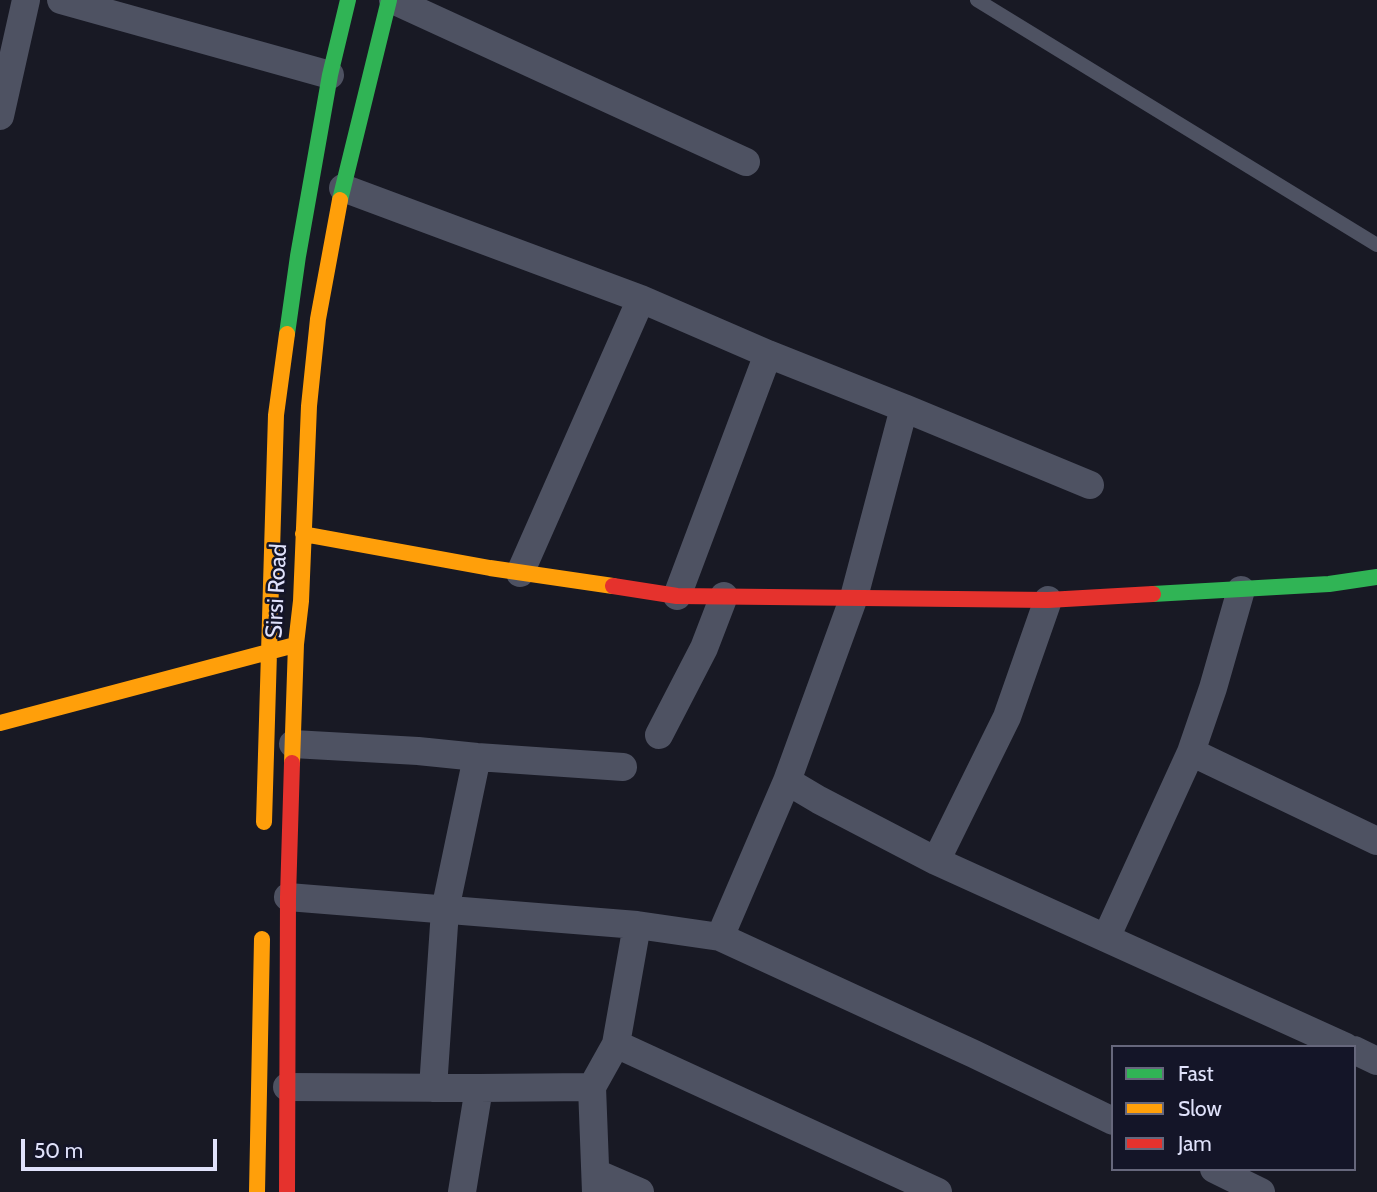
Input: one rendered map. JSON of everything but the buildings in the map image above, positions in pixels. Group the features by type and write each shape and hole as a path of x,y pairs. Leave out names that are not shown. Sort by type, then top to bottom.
{"main road":[{"name":"Sirsi Road","path":"264,843 276,415 298,256 330,75 348,0"},
{"name":"Sirsi Road","path":"287,1192 288,897 296,645 301,601 309,406 318,319 343,188 391,0"},
{"path":"303,534 520,573 677,596 1048,600 1329,584 1377,577"},
{"path":"0,723 296,645"},
{"path":"257,1192 262,925"}],"street":[{"path":"0,116 26,0"},
{"path":"61,0 145,11 330,75"},
{"path":"391,0 746,162"},
{"path":"343,188 641,299 768,354 1090,485"},
{"path":"520,573 641,299"},
{"path":"677,596 768,354"},
{"path":"720,937 787,781 853,597 904,408"},
{"path":"1106,938 1191,752 1213,688 1241,590"},
{"path":"659,735 704,648 724,596"},
{"path":"936,861 1007,717 1048,600"},
{"path":"293,744 623,767"},
{"path":"1191,752 1377,841"},
{"path":"433,1087 445,910 477,757"},
{"path":"787,781 936,861 1342,1045"},
{"path":"288,897 637,925 720,937 1111,1120"},
{"path":"637,925 617,1044 592,1087 596,1183 640,1192"},
{"path":"617,1044 938,1192"},
{"path":"1356,1051 1377,1061"},
{"path":"287,1087 592,1087"},
{"path":"461,1192 479,1088"},
{"path":"1218,1171 1261,1192"}],"lane":[{"path":"977,0 1377,245"}],"traffic: fast":[{"path":"287,334 330,75 348,0"},
{"path":"340,200 389,0"},
{"path":"1153,594 1329,584 1377,577"}],"traffic: slow":[{"path":"292,763 309,406 318,319 340,200"},
{"path":"264,822 276,415 287,334"},
{"path":"303,534 490,568 613,586"},
{"path":"0,723 291,646"},
{"path":"257,1192 262,939"}],"traffic: jam":[{"path":"613,586 677,596 1048,600 1153,594"},
{"path":"287,1192 288,897 292,763"}]}
